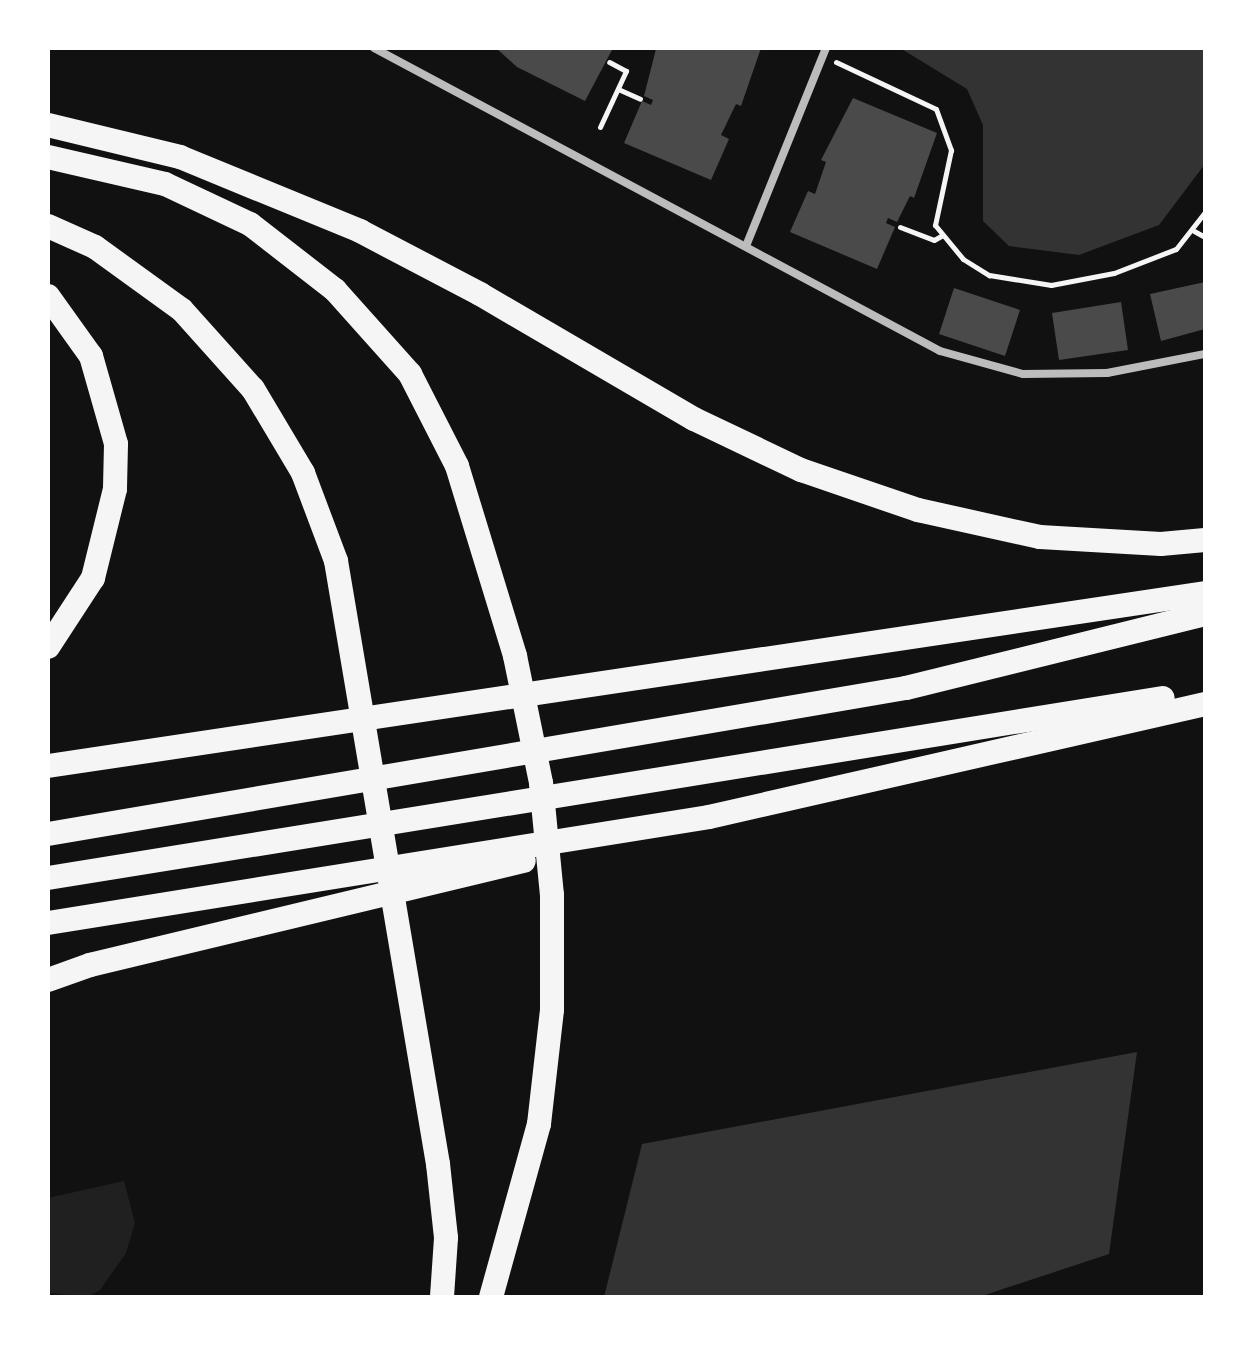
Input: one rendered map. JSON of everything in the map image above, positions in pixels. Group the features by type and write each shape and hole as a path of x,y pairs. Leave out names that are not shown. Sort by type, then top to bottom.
{"highway":[{"path":"48,125 180,157 347,225 480,294 694,419 801,470 918,510 1040,537 1161,544 1205,540"},
{"path":"48,157 165,184 250,224 335,290 410,374 457,466 487,551 541,783 552,895 552,1010 539,1124 491,1297"},
{"path":"48,226 95,247 182,310 253,389 303,473 336,561 438,1164 446,1238 442,1297"},
{"path":"48,296 91,356 116,444 115,489 93,578 48,647"},
{"path":"48,766 1205,593"},
{"path":"48,834 906,688 1205,614"},
{"path":"48,878 1205,691"},
{"path":"48,980 90,965 709,817 1205,704"},
{"path":"48,923 709,817"}],"street":[{"path":"374,48 940,351 1023,374 1107,373 1205,354"},
{"path":"746,246 825,52"}],"path":[{"path":"825,52 904,89 936,109 951,150 935,225 941,236 989,275 1051,285 1148,262 1176,249 1194,231 1205,212"},
{"path":"600,127 626,71 609,62"},
{"path":"618,89 640,99"},
{"path":"900,227 934,240 941,236"},
{"path":"1194,231 1205,237"}],"shaded area":[{"path":"900,48 1205,48 1205,164 1159,225 1079,255 1009,246 983,221 983,125 967,89"},
{"path":"1137,1052 1109,1254 979,1297 604,1297 642,1144"},
{"path":"124,1181 135,1223 126,1253 100,1290 88,1297 48,1293 48,1198"}],"building":[{"path":"496,48 613,48 585,101 517,67"},
{"path":"761,48 741,106 736,104 721,135 729,139 711,180 624,143 642,101 651,105 653,100 644,96 656,49"},
{"path":"853,98 937,133 914,198 910,196 897,222 888,218 886,223 895,227 877,269 790,232 808,191 815,194 826,162 821,160"},
{"path":"1205,282 1205,329 1161,341 1150,294"},
{"path":"954,288 1020,310 1005,356 939,334"},
{"path":"1121,302 1128,350 1059,360 1052,313"}]}
